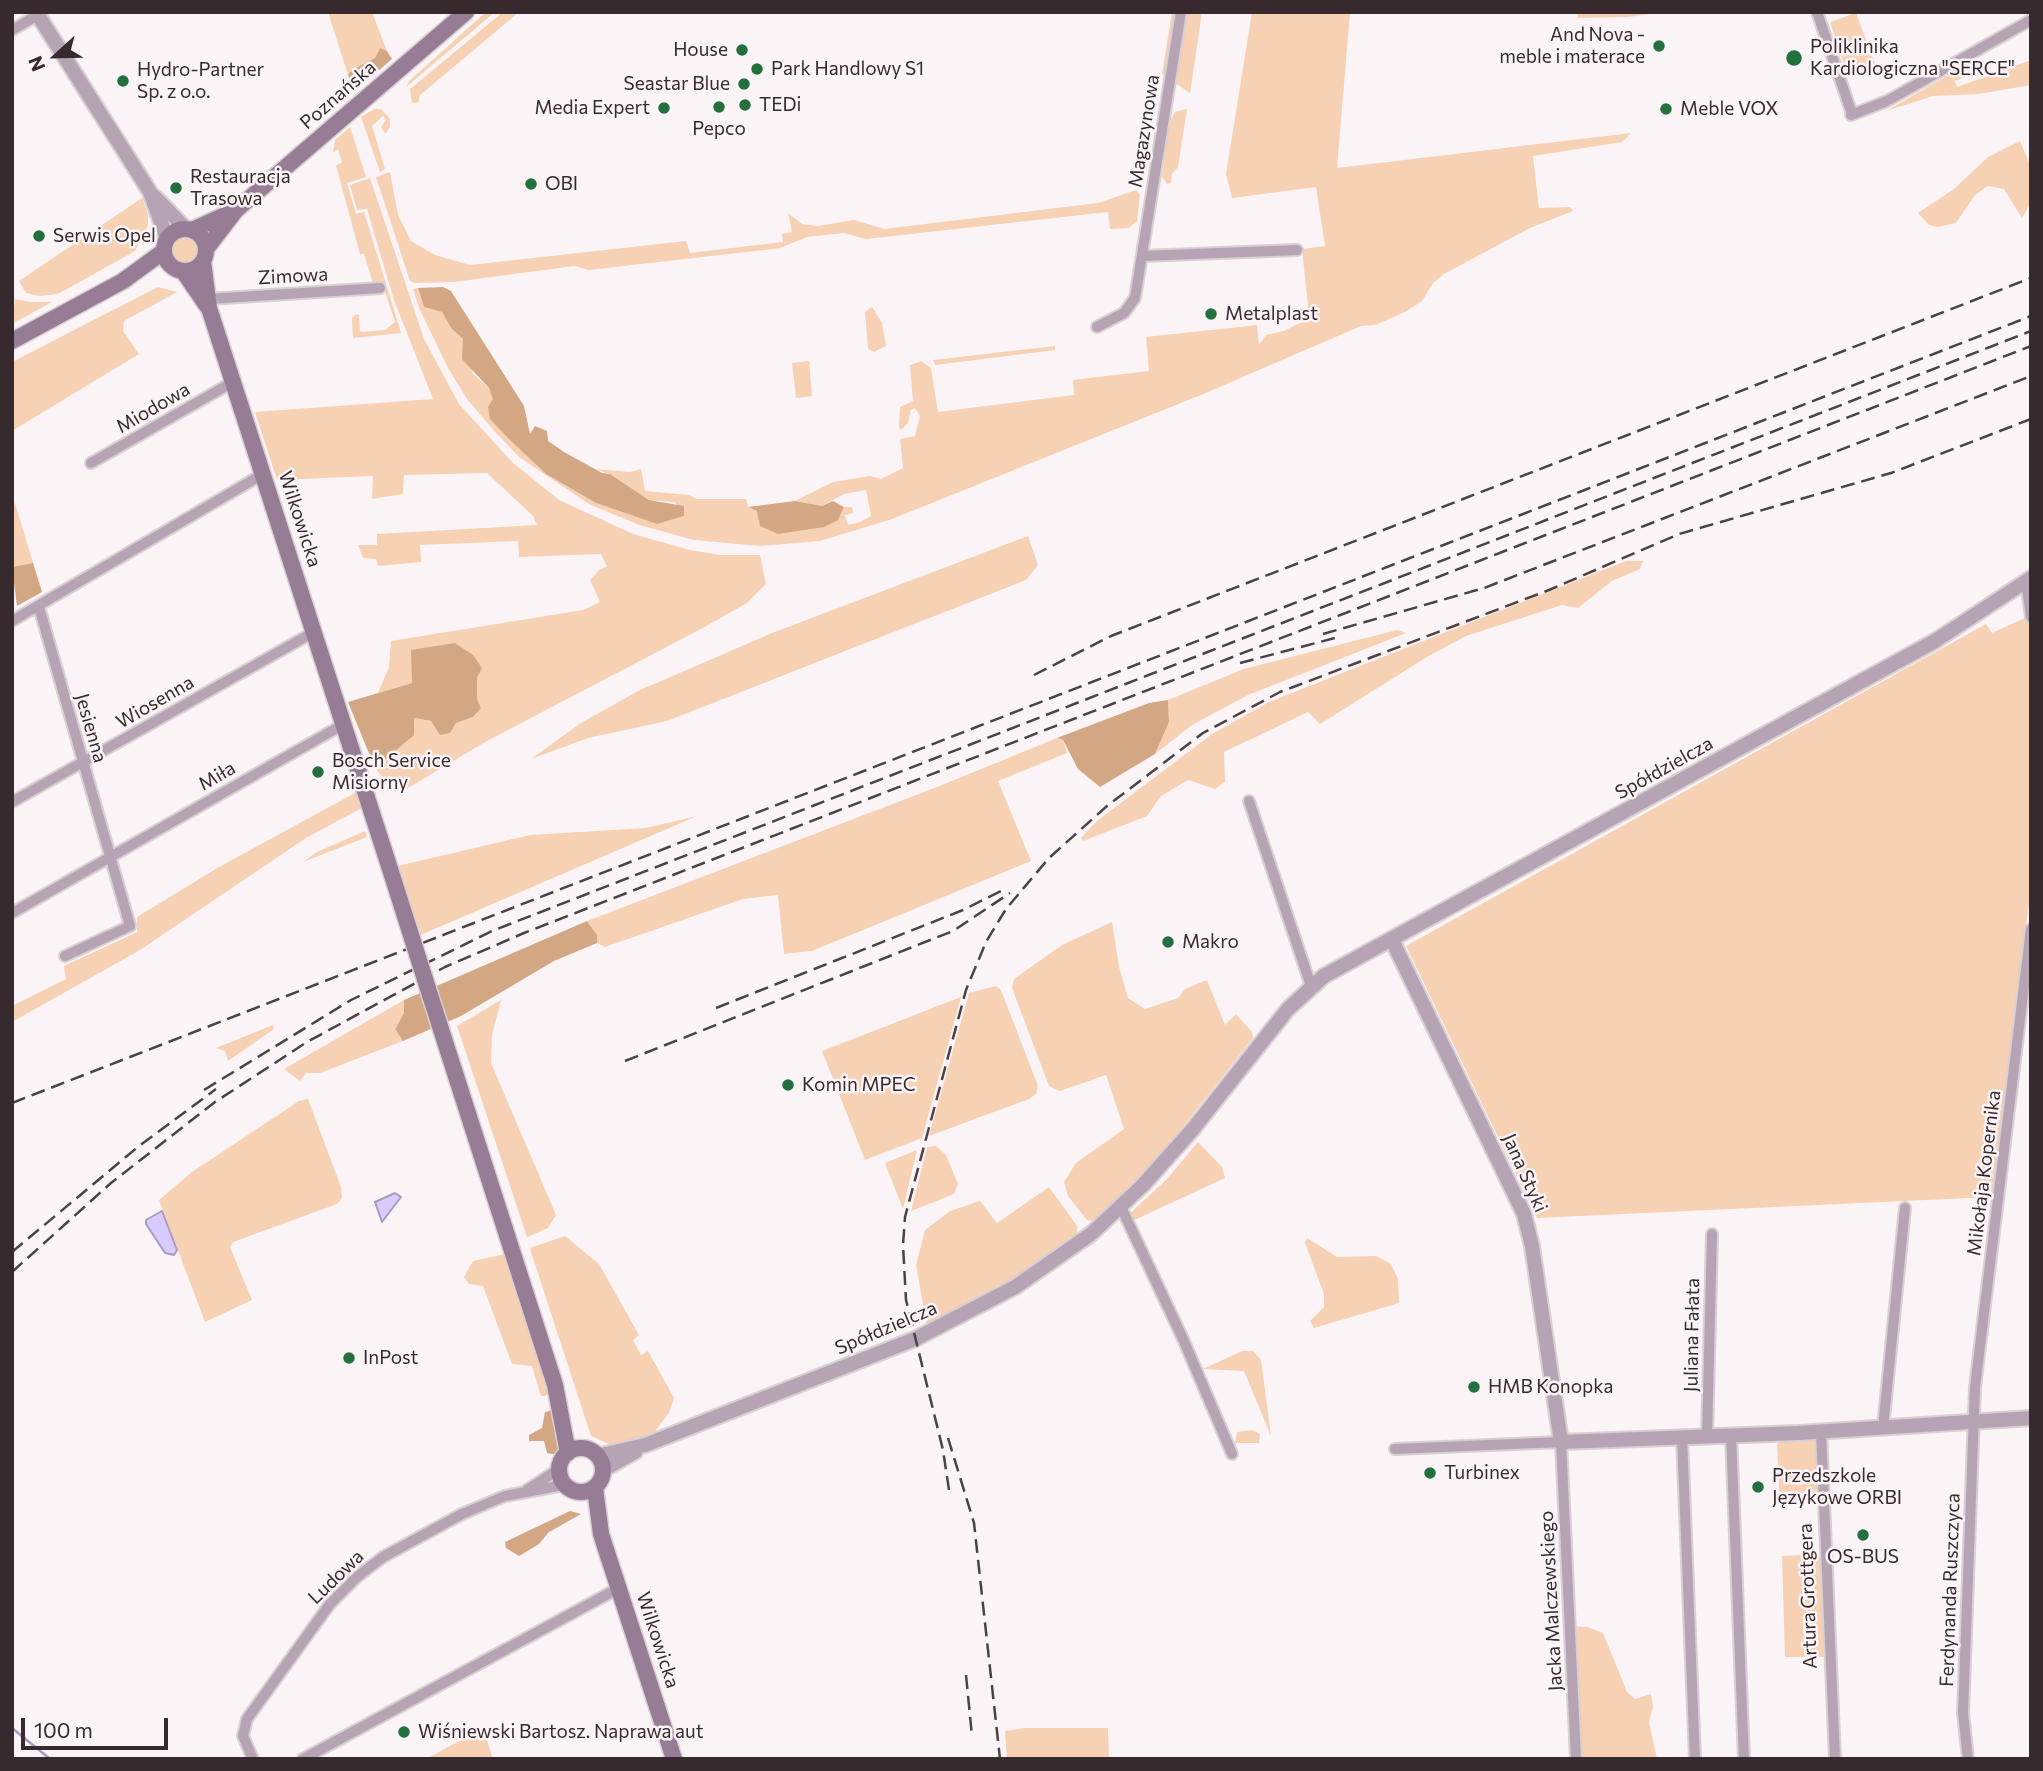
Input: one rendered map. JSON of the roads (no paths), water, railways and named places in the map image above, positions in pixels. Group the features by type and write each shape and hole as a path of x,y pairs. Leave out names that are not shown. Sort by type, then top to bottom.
{"main road":[{"name":"Poznańska","path":"204,255 236,210 466,12"},
{"name":"Poznańska","path":"189,230 236,210"},
{"path":"12,341 123,281 165,245 173,233 189,230 202,237 204,255 194,269 177,269 123,281"},
{"path":"165,245 177,269"},
{"name":"Wilkowicka","path":"204,255 209,304 233,382 575,1451"},
{"name":"Wilkowicka","path":"177,269 209,304"},
{"path":"575,1451 600,1463 587,1490 564,1485 559,1469 575,1451"},
{"name":"Wilkowicka","path":"587,1490 674,1759"}],"street":[{"name":"Magazynowa","path":"1097,327 1132,306 1181,12"},
{"path":"1817,12 1851,113 1887,101 2031,20"},
{"path":"12,30 37,14 150,192 189,230"},
{"path":"150,192 165,245"},
{"path":"1142,256 1297,250"},
{"name":"Zimowa","path":"209,304 380,288"},
{"name":"Miodowa","path":"91,463 233,382"},
{"path":"12,621 263,474"},
{"path":"2028,580 2031,617"},
{"name":"Spółdzielcza","path":"600,1463 915,1339 967,1314 1060,1258 1121,1207 1167,1160 1250,1054 1311,986 1935,641 2028,580"},
{"name":"Jesienna","path":"39,607 108,858"},
{"name":"Wiosenna","path":"12,802 314,632"},
{"name":"Miła","path":"12,913 344,724"},
{"path":"1249,801 1311,986"},
{"path":"65,956 130,926 108,858"},
{"name":"Mikołaja Kopernika","path":"1973,1422 2031,929"},
{"name":"Jana Styki","path":"1392,940 1524,1214 1532,1246 1561,1442"},
{"path":"1121,1207 1161,1289 1232,1454"},
{"path":"1883,1428 1905,1208"},
{"name":"Juliana Fałata","path":"1707,1437 1712,1234"},
{"path":"1395,1449 1707,1437 2031,1418"},
{"name":"Ferdynanda Ruszczyca","path":"1968,1759 1964,1713 1973,1422"},
{"name":"Artura Grottgera","path":"1821,1431 1835,1759"},
{"path":"1731,1435 1744,1759"},
{"path":"1682,1437 1695,1759"},
{"name":"Jacka Malczewskiego","path":"1561,1442 1576,1759"},
{"name":"Ludowa","path":"527,1490 559,1469"},
{"name":"Ludowa","path":"253,1759 243,1736 247,1719 339,1595 383,1557 421,1535 483,1505 527,1490 564,1485"},
{"path":"303,1759 619,1588"}],"waterway":[{"path":"12,1728 50,1759"}],"railway":[{"path":"1034,675 1111,636 2031,278"},
{"path":"12,1103 2031,316"},
{"path":"204,1090 351,1000 492,931 2031,331"},
{"path":"12,1272 111,1183 215,1102 307,1042 445,967 524,933 2031,346"},
{"path":"1323,634 1484,588 2031,376"},
{"path":"949,1490 943,1450 906,1300 903,1245 905,1217 966,990 986,942 1006,909 1049,858 1107,806 1203,733 1280,692 1549,590 1679,534 1891,473 2031,419"},
{"path":"1240,663 1335,638"},
{"path":"716,1008 963,910 1003,890"},
{"path":"625,1061 953,931 1010,893"},
{"path":"12,1252 139,1146 216,1089"},
{"path":"948,1438 974,1523 1000,1759"},
{"path":"966,1675 972,1736"}],"place":[{"name":"And Nova - meble i materace","path":"1659,46"},
{"name":"House","path":"742,50"},
{"name":"Poliklinika Kardiologiczna \"SERCE\"","path":"1794,58"},
{"name":"Park Handlowy S1","path":"757,69"},
{"name":"Hydro-Partner Sp. z o.o.","path":"123,81"},
{"name":"Seastar Blue","path":"744,84"},
{"name":"TEDi","path":"745,105"},
{"name":"Pepco","path":"719,107"},
{"name":"Media Expert","path":"664,108"},
{"name":"Meble VOX","path":"1666,109"},
{"name":"OBI","path":"531,184"},
{"name":"Restauracja Trasowa","path":"176,188"},
{"name":"Serwis Opel","path":"39,236"},
{"name":"Metalplast","path":"1211,314"},
{"name":"Bosch Service Misiorny","path":"318,772"},
{"name":"Makro","path":"1168,942"},
{"name":"Komin MPEC","path":"788,1085"},
{"name":"InPost","path":"349,1358"},
{"name":"HMB Konopka","path":"1474,1387"},
{"name":"Turbinex","path":"1430,1473"},
{"name":"Przedszkole Językowe ORBI","path":"1758,1487"},
{"name":"OS-BUS","path":"1863,1535"},
{"name":"Wiśniewski Bartosz. Naprawa aut","path":"404,1732"}]}
